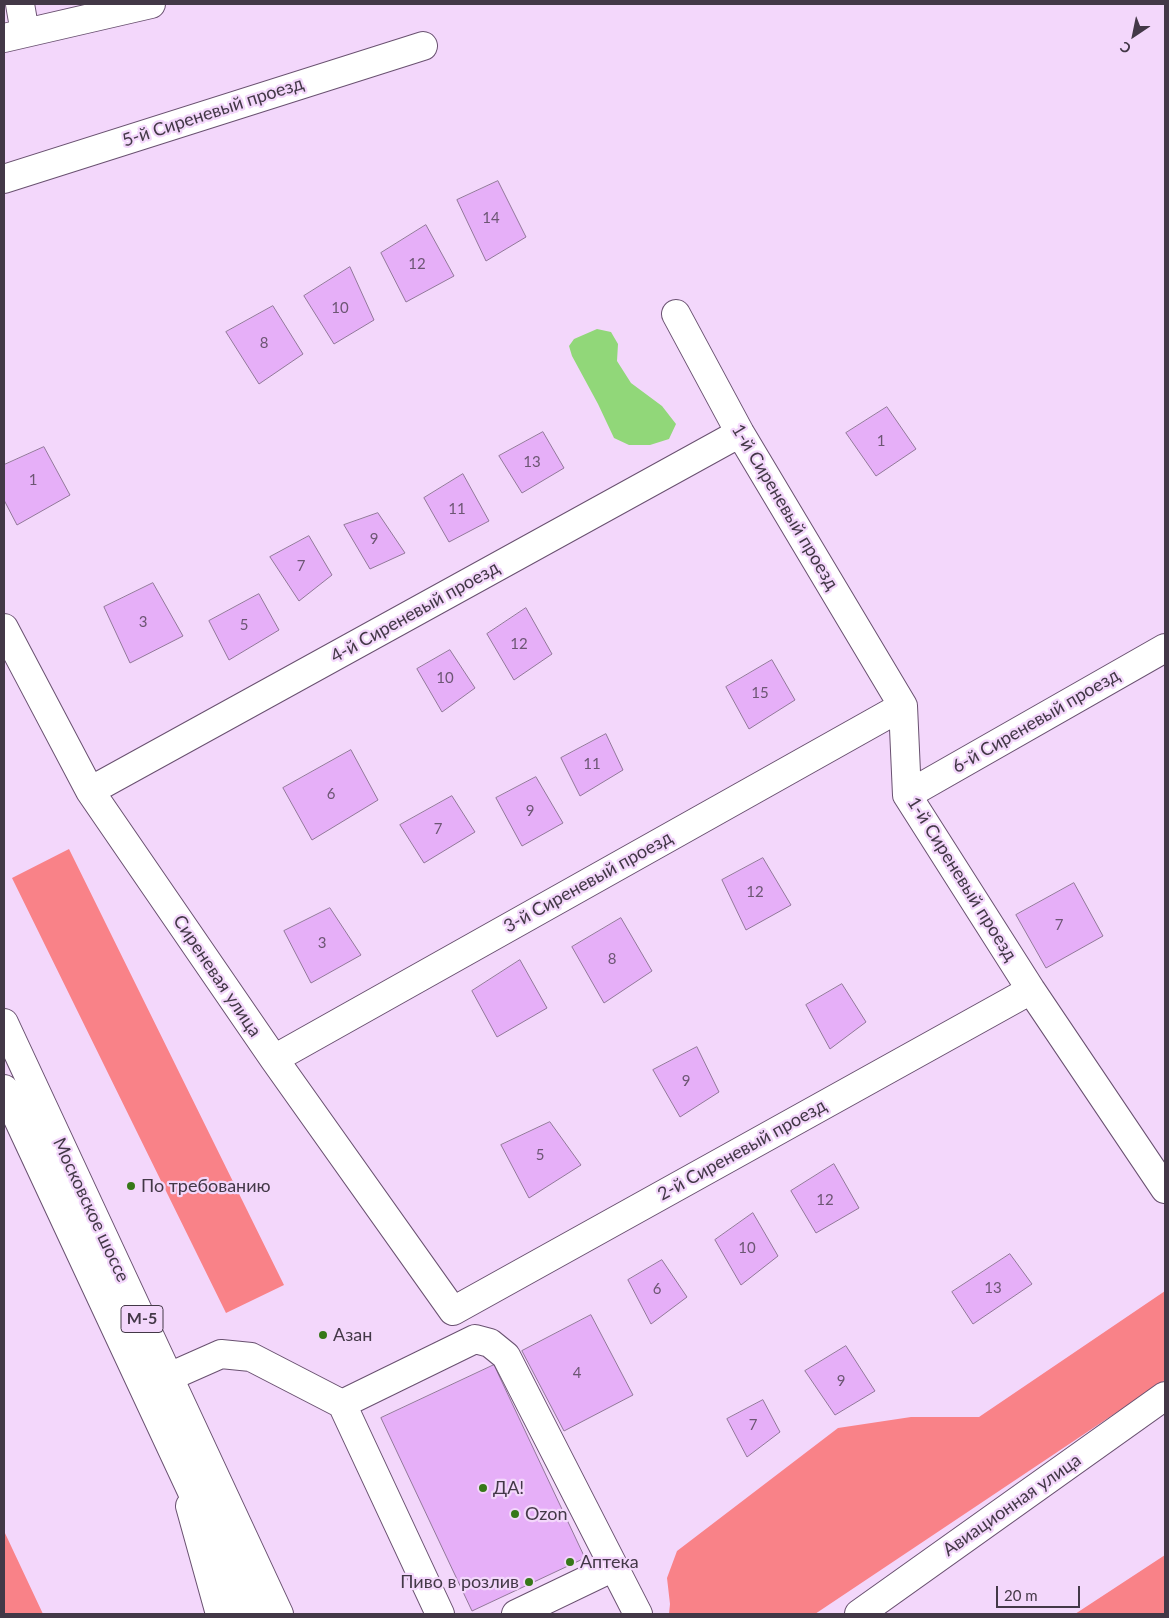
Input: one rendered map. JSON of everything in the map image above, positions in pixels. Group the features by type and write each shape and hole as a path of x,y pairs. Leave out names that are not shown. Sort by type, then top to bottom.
{"main road":[{"path":"20,4 15,35 151,4"},
{"name":"5-й Сиреневый проезд","path":"4,179 423,46"},
{"name":"1-й Сиреневый проезд","path":"676,314 740,433 903,706 907,795 1031,990 1165,1189"},
{"name":"4-й Сиреневый проезд","path":"90,791 740,433"},
{"name":"Сиреневая улица","path":"4,628 90,791 274,1059 453,1311"},
{"name":"6-й Сиреневый проезд","path":"907,795 1165,648"},
{"name":"3-й Сиреневый проезд","path":"274,1059 903,706"},
{"name":"2-й Сиреневый проезд","path":"453,1311 1031,990"},
{"name":"Московское шоссе","path":"4,1024 279,1614"},
{"name":"Московское шоссе","path":"4,1089 250,1614"},
{"path":"342,1404 474,1339 490,1343 506,1356 638,1614"},
{"path":"169,1377 221,1354 251,1357 342,1404 440,1614"},
{"name":"Авиационная улица","path":"859,1614 1165,1396"},
{"path":"177,1459 220,1614"},
{"path":"516,1614 614,1567"}],"shaded area":[{"path":"597,329 611,332 618,344 617,361 631,383 662,406 676,424 669,439 650,445 629,445 614,438 572,356 569,346 574,339"},
{"path":"69,849 284,1285 226,1313 12,878"},
{"path":"1165,1291 1165,1380 815,1614 669,1614 670,1604 667,1578 677,1551 838,1428 911,1417 979,1417"},
{"path":"4,1531 43,1614 4,1614"},
{"path":"1165,1555 1165,1614 1075,1614"}],"building":[{"path":"498,181 526,237 486,261 457,200"},
{"path":"426,225 454,276 406,302 381,253"},
{"path":"350,267 374,320 334,344 304,296"},
{"path":"273,306 303,354 259,384 226,332"},
{"path":"887,407 916,449 876,476 846,433"},
{"path":"543,432 564,468 522,493 499,456"},
{"path":"44,447 70,495 17,525 4,500 4,465"},
{"path":"463,474 489,521 449,542 424,498"},
{"path":"378,513 405,553 370,569 344,525"},
{"path":"309,536 332,575 299,601 270,557"},
{"path":"153,583 183,636 130,663 104,607"},
{"path":"259,594 279,630 229,660 209,621"},
{"path":"526,608 552,654 514,680 487,634"},
{"path":"450,650 475,688 442,712 417,669"},
{"path":"772,660 795,700 749,729 726,687"},
{"path":"606,734 623,770 580,796 561,758"},
{"path":"351,750 378,800 312,840 283,788"},
{"path":"536,777 563,823 522,846 496,798"},
{"path":"452,796 475,832 424,863 400,825"},
{"path":"763,858 791,905 746,930 722,880"},
{"path":"1074,883 1103,936 1046,968 1016,915"},
{"path":"330,908 361,955 311,983 284,931"},
{"path":"621,918 652,971 604,1003 572,947"},
{"path":"520,960 547,1008 497,1037 472,991"},
{"path":"842,984 866,1022 830,1049 806,1005"},
{"path":"697,1047 719,1092 680,1117 653,1070"},
{"path":"550,1122 581,1165 529,1198 501,1145"},
{"path":"834,1164 859,1208 816,1233 791,1191"},
{"path":"753,1213 778,1256 741,1285 715,1240"},
{"path":"1010,1254 1032,1284 973,1324 952,1292"},
{"path":"662,1260 687,1297 651,1324 628,1280"},
{"path":"591,1315 633,1395 564,1431 522,1351"},
{"path":"846,1346 875,1391 835,1415 805,1371"},
{"name":"ДА!","path":"494,1365 585,1558 472,1611 381,1418"},
{"path":"763,1400 780,1432 747,1457 727,1419"}],"place":[{"name":"По требованию","path":"131,1186"},
{"name":"Азан","path":"323,1335"},
{"name":"ДА!","path":"483,1488"},
{"name":"Ozon","path":"515,1514"},
{"name":"Аптека","path":"570,1562"},
{"name":"Пиво в розлив","path":"529,1582"}]}
